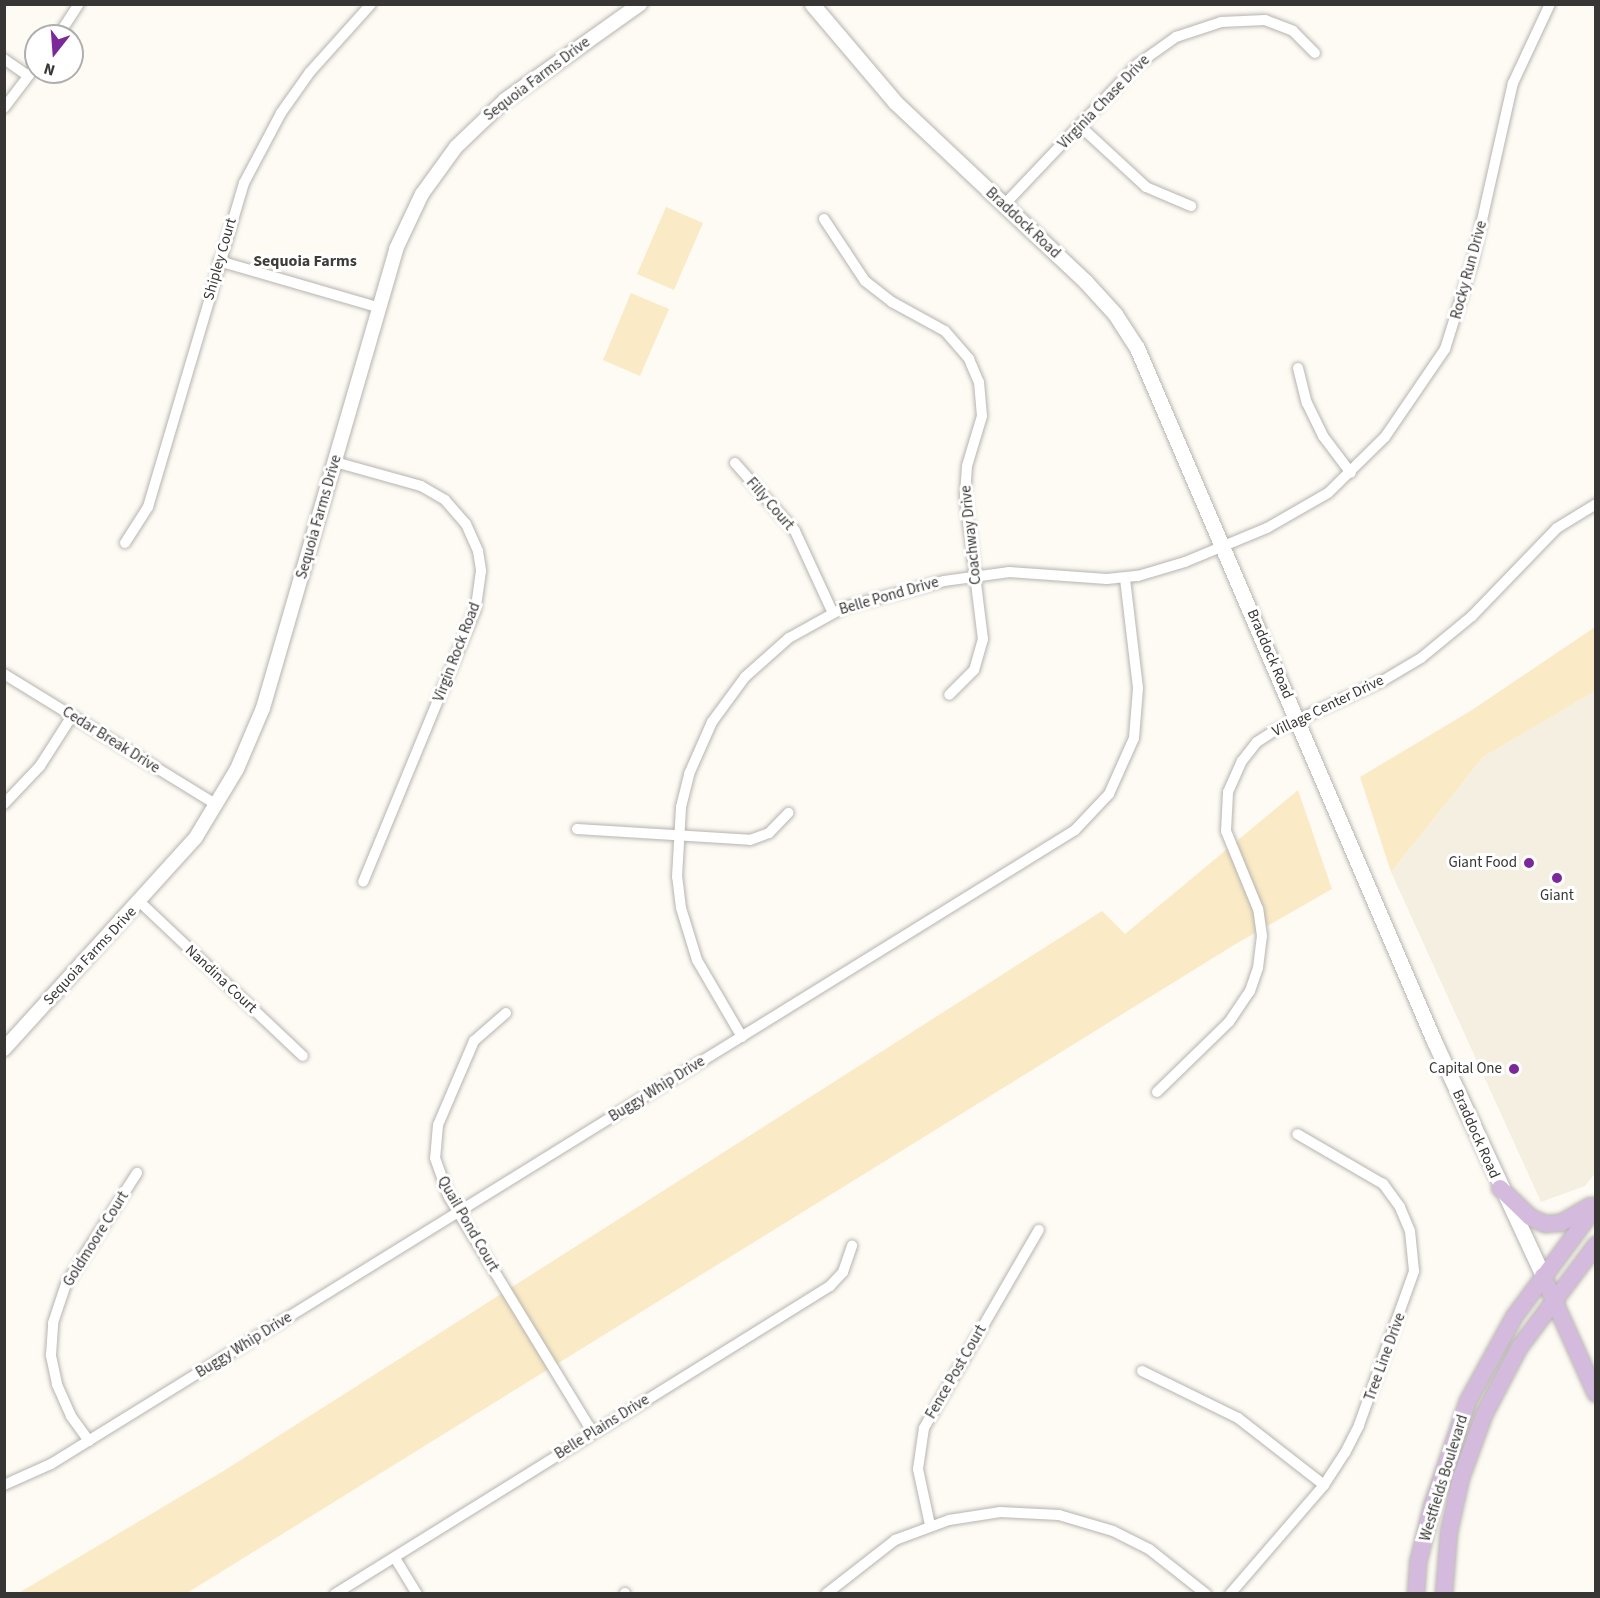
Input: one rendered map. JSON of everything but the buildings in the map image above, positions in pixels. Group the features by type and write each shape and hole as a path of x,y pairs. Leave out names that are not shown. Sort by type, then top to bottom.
{"main road":[{"name":"Braddock Road","path":"812,4 895,102 1085,281 1128,332 1147,367 1500,1188 1543,1276 1596,1394"},
{"path":"1500,1188 1530,1217 1545,1224 1561,1223 1596,1204"},
{"name":"Westfields Boulevard","path":"1416,1593 1418,1563 1432,1506 1468,1401 1500,1339 1596,1204"},
{"name":"Westfields Boulevard","path":"1444,1593 1449,1532 1461,1478 1484,1415 1519,1348 1596,1245"}],"street":[{"path":"66,24 79,4"},
{"name":"Shipley Court","path":"125,543 148,507 219,261 244,183 281,112 310,72 371,4"},
{"name":"Rocky Run Drive","path":"1224,546 1295,514 1351,473 1385,438 1445,349 1468,281 1514,83 1550,4"},
{"name":"Sequoia Farms Drive","path":"4,1049 140,902 196,837 217,805 263,708 378,307 408,219 456,147 505,100 633,6"},
{"name":"Virginia Chase Drive","path":"1004,205 1149,54 1176,37 1207,25 1238,20 1273,21 1293,30 1315,53"},
{"path":"4,59 24,73"},
{"path":"4,108 24,81"},
{"path":"1080,126 1146,187 1191,206"},
{"name":"Coachway Drive","path":"824,219 865,281 892,302 945,331 962,349 975,370 982,416 967,466 965,495 981,650 974,670 949,695"},
{"path":"219,261 378,307"},
{"path":"1298,368 1307,403 1323,436 1351,473"},
{"name":"Virgin Rock Road","path":"335,462 421,486 444,500 466,524 475,542 481,571 476,608 363,882"},
{"name":"Filly Court","path":"735,464 795,531 832,612"},
{"name":"Village Center Drive","path":"1157,1092 1229,1022 1254,982 1261,951 1260,921 1253,892 1229,842 1228,792 1242,761 1257,742 1298,719 1384,680 1421,658 1472,616 1557,528 1596,504"},
{"name":"Belle Pond Drive","path":"742,1037 708,982 688,934 677,877 678,836 689,774 722,706 774,649 832,612 874,598 975,576 1009,572 1125,579 1224,546"},
{"name":"Buggy Whip Drive","path":"4,1485 89,1441 1065,837 1102,804 1127,762 1138,716 1125,579"},
{"name":"Cedar Break Drive","path":"4,674 217,805"},
{"path":"4,804 40,766 72,716"},
{"path":"577,829 750,840 769,833 788,813"},
{"name":"Nandina Court","path":"140,902 303,1056"},
{"name":"Quail Pond Court","path":"507,1012 474,1041 438,1125 438,1169 459,1212 593,1433"},
{"name":"Tree Line Drive","path":"1230,1593 1324,1485 1359,1425 1411,1283 1414,1247 1400,1207 1383,1184 1297,1134"},
{"name":"Goldmoore Court","path":"89,1441 71,1416 57,1384 51,1355 53,1323 66,1284 137,1173"},
{"name":"Fence Post Court","path":"930,1526 918,1468 924,1428 1039,1230"},
{"name":"Belle Plains Drive","path":"336,1593 830,1286 843,1272 852,1246"},
{"path":"1142,1371 1238,1418 1324,1485"},
{"path":"826,1593 875,1553 930,1526 1000,1512 1039,1512 1080,1520 1149,1549 1206,1593"},
{"path":"395,1558 417,1593"}],"shaded area":[{"path":"666,207 703,223 674,290 637,274"},
{"path":"631,293 669,309 640,376 603,360"},
{"path":"1595,627 1595,691 1483,757 1391,872 1360,777 1472,710"},
{"path":"1595,691 1596,1172 1585,1186 1541,1202 1391,872 1483,757"},
{"path":"1298,790 1332,889 1234,945 187,1593 17,1594 225,1470 1102,911 1125,934"}],"place":[{"name":"Giant Food","path":"1529,863"},
{"name":"Giant","path":"1557,878"},
{"name":"Capital One","path":"1514,1069"}],"district":[{"name":"Sequoia Farms","path":"305,261"}]}
